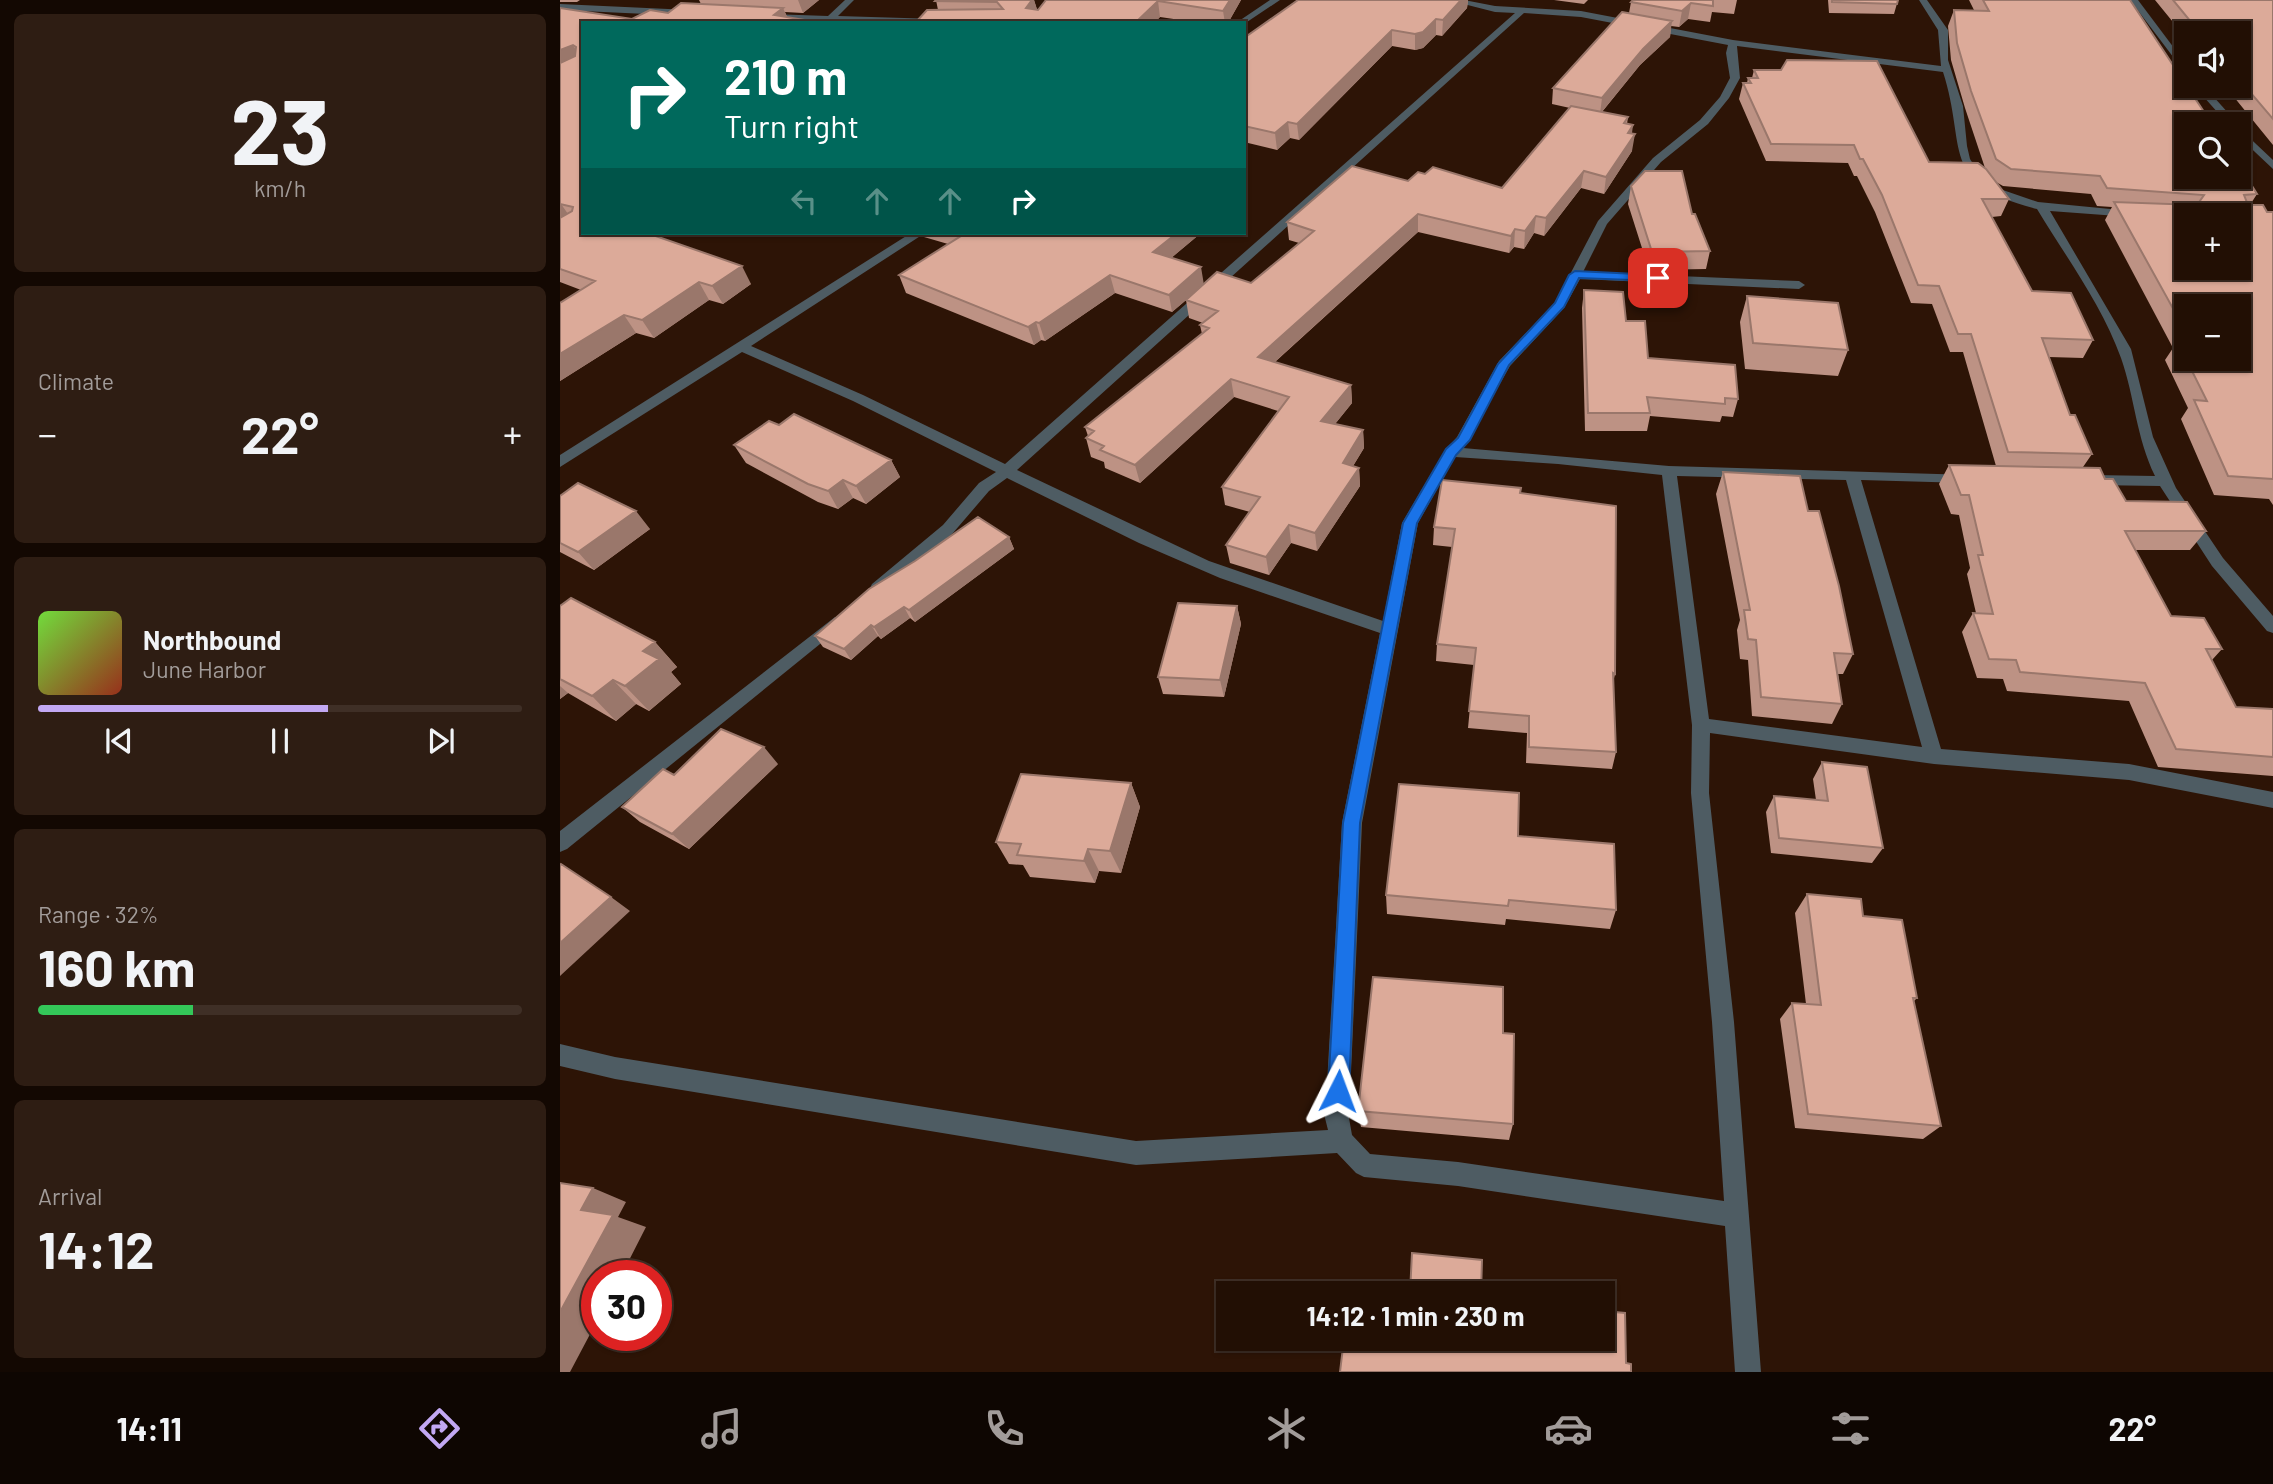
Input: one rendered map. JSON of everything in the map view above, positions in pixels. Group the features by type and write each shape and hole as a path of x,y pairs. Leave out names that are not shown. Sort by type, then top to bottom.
{"street":[{"path":"619,10 634,0"},
{"path":"830,20 850,0"},
{"path":"1243,21 1276,0"},
{"path":"1452,0 1495,9 1581,14 1733,43 1948,69"},
{"path":"1923,0 1943,30 1943,60 1958,107 1964,159 1980,183 2010,198 2041,206 2140,215"},
{"path":"2134,0 2174,55"},
{"path":"560,7 697,14"},
{"path":"864,599 948,529 984,487 1007,471 1524,9"},
{"path":"658,21 670,12"},
{"path":"763,17 890,21"},
{"path":"1733,43 1731,53 1734,78 1724,98 1704,122 1657,160 1602,223 1560,305 1504,364 1463,440 1451,452 1410,523 1352,823 1337,1118 1342,1141 1364,1165 1458,1174 1736,1214"},
{"path":"2210,98 2222,112"},
{"path":"2251,143 2273,166"},
{"path":"2041,206 2124,349 2137,383 2146,436 2165,481 2197,531 2269,618"},
{"path":"560,462 916,235"},
{"path":"1575,275 1799,285"},
{"path":"741,347 874,403 1007,471 1205,566 1389,629"},
{"path":"1451,452 1558,459 1669,471 1988,478"},
{"path":"1669,471 1701,725 1700,793 1723,1022 1748,1372"},
{"path":"1852,476 1934,757"},
{"path":"2070,479 2165,481"},
{"path":"560,843 844,616"},
{"path":"1701,725 1934,757 2129,772 2273,800"},
{"path":"560,1055 615,1068 1136,1153 1342,1141"}],"building":[{"path":"1032,0 1026,8 1038,10 1046,0 1230,0 1223,11 1158,1 1137,21 917,21 927,10 1003,9 997,2 935,1"},
{"path":"1298,0 1461,0 1443,20 1436,19 1423,32 1415,34 1392,30 1297,124 1288,122 1275,133 1246,126 1246,37"},
{"path":"1713,0 1713,6 1691,3 1682,11 1631,2"},
{"path":"1832,0 1898,0 1897,4"},
{"path":"1983,0 2130,0 2174,67 2174,98 2195,98 2204,112 2174,112 2174,189 2251,189 2251,185 2257,194 2244,195 2247,203 2198,203 2204,195 2107,188 2100,176 2011,169 1996,159 1971,91 1957,43 1954,10 1989,11"},
{"path":"2173,0 2273,0 2273,119 2251,93 2251,21 2190,21"},
{"path":"681,3 783,8 774,15 811,21 581,21 581,235 653,235 742,266 712,286 699,282 642,320 624,315 560,354 560,303 595,281 560,269 560,218 572,211 573,207 560,204 560,63 575,56 576,47 573,45 560,50 560,8 632,19 650,10 668,13"},
{"path":"1622,12 1672,21 1643,49 1602,98 1553,88"},
{"path":"1787,60 1877,61 1929,162 1978,163 1986,169 2009,199 1982,199 2032,291 2071,293 2093,340 2042,338 2070,415 2075,415 2092,454 2008,452 1971,334 1958,334 1939,286 1918,285 1882,195 1854,145 1771,144 1743,83 1751,83 1748,78 1758,78 1754,70 1781,70"},
{"path":"1571,106 1628,117 1624,123 1633,125 1628,133 1635,134 1606,177 1584,171 1546,218 1536,216 1525,231 1515,229 1511,236 1418,214 1258,357 1351,385 1321,421 1363,430 1343,463 1359,468 1315,533 1289,525 1266,557 1226,545 1260,497 1222,487 1289,397 1231,379 1135,465 1100,450 1104,446 1086,438 1094,431 1085,427 1209,328 1200,325 1218,311 1186,300 1217,272 1251,283 1314,231 1287,222 1352,166 1408,181 1418,172 1425,174 1433,167 1502,188"},
{"path":"1645,171 1682,171 1692,214 1695,214 1710,251 1652,252 1631,186"},
{"path":"2114,202 2174,204 2174,280 2251,280 2251,205 2263,205 2267,212 2273,212 2273,479 2228,476 2194,400 2207,401 2192,371 2251,371 2251,294 2174,294 2174,310"},
{"path":"962,235 1174,235 1153,252 1201,267 1169,295 1110,275 1039,323 1028,327 899,275"},
{"path":"1584,290 1623,292 1626,321 1645,321 1648,358 1735,365 1738,399 1725,398 1725,404 1647,397 1650,413 1588,413"},
{"path":"1747,296 1838,303 1848,350 1753,343"},
{"path":"794,414 891,460 856,486 843,480 828,491 808,484 734,445 769,421 779,425"},
{"path":"1949,465 2100,468 2105,479 2113,479 2126,501 2187,502 2206,531 2125,531 2171,616 2204,618 2222,649 2206,649 2236,707 2273,709 2273,757 2176,749 2145,683 2020,672 2016,660 1989,659 1973,613 1993,614 1978,555 1983,555 1969,495 1961,495"},
{"path":"1723,472 1800,476 1808,511 1819,511 1839,586 1853,654 1834,653 1842,704 1761,697 1756,640 1748,639 1744,610 1750,610"},
{"path":"1442,480 1521,488 1520,493 1616,506 1615,674 1613,673 1616,752 1529,747 1529,716 1469,711 1476,648 1437,644 1455,529 1434,527"},
{"path":"578,483 636,511 578,552 560,543 560,496"},
{"path":"978,517 1009,537 909,610 904,607 874,627 871,625 844,649 815,636 869,589"},
{"path":"571,598 655,642 643,651 659,659 625,686 613,680 592,696 560,679 560,606"},
{"path":"1178,603 1237,606 1220,680 1158,677"},
{"path":"721,729 764,747 672,834 622,807 663,769 674,775"},
{"path":"1822,762 1867,767 1883,848 1779,838 1774,796 1828,801"},
{"path":"1021,774 1131,783 1110,851 1088,849 1084,861 1017,855 1021,844 996,842"},
{"path":"1399,784 1519,793 1518,836 1614,844 1616,910 1509,900 1508,906 1386,895"},
{"path":"560,865 611,897 560,943"},
{"path":"1807,894 1861,899 1863,916 1902,920 1917,998 1913,998 1941,1126 1808,1114 1792,1003 1821,1005"},
{"path":"1373,977 1503,987 1503,1033 1514,1034 1513,1124 1358,1111"},
{"path":"560,1183 593,1188 581,1210 613,1215 588,1260 581,1260 581,1274 560,1312"},
{"path":"1412,1253 1482,1260 1481,1281 1411,1281"},
{"path":"1615,1312 1625,1313 1626,1363 1631,1364 1631,1372 1340,1372 1343,1351 1615,1351"}],"route":[{"path":"1338,1091 1352,823 1410,523 1451,452 1463,440 1504,364 1560,305 1575,275 1658,278"}]}
